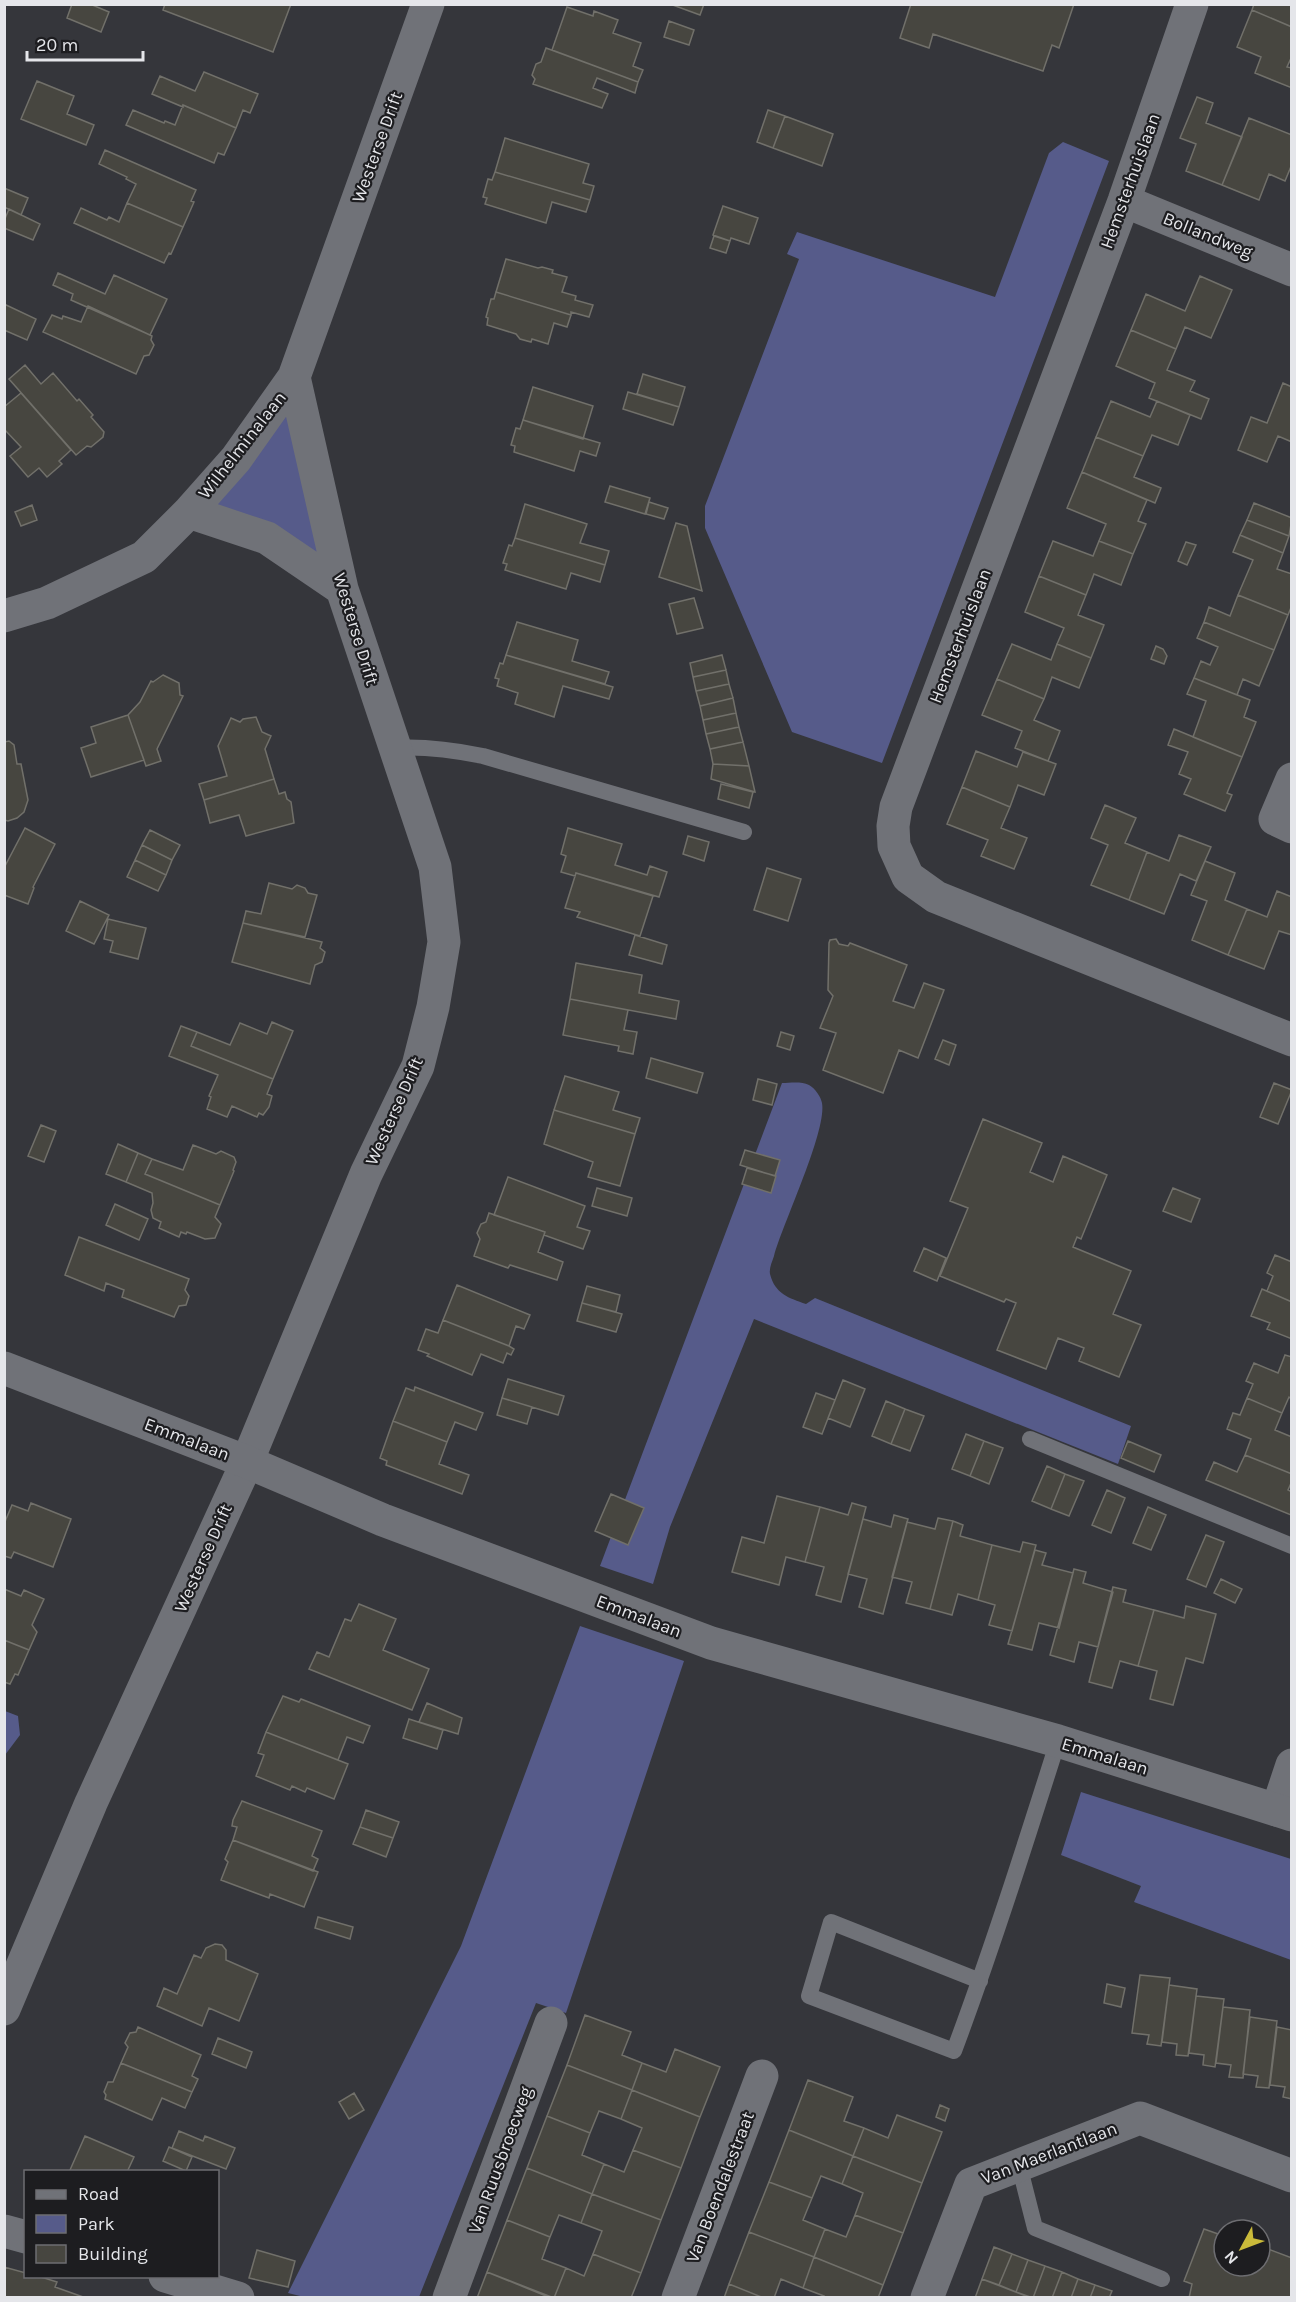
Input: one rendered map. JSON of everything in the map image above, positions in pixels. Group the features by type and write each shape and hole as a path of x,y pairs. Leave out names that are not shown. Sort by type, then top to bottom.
{"street":[{"name":"Westerse Drift","path":"6,2000 91,1803 246,1462 366,1174 418,1066 434,1007 444,942 435,867 342,589 294,377 428,4"},
{"name":"Hemsterhuislaan","path":"1192,4 1124,201 896,807 893,826 894,846 908,877 936,897 1292,1040"},
{"name":"Bollandweg","path":"1124,201 1292,270"},
{"name":"Wilhelminalaan","path":"4,616 47,603 144,557 189,512 236,459 294,377"},
{"name":"Wilhelminalaan","path":"189,512 267,538 342,589"},
{"path":"1292,779 1275,819 1292,827"},
{"name":"Emmalaan","path":"4,1368 246,1462 383,1520 711,1643 1058,1741 1284,1812"},
{"path":"1284,1812 1292,1765"},
{"name":"Van Ruusbroecweg","path":"450,2298 551,2023"},
{"name":"Van Boendalestraat","path":"678,2298 762,2076"},
{"name":"Van Maerlantlaan","path":"927,2298 971,2184 1140,2118 1292,2176"},
{"path":"4,2231 24,2236"},
{"path":"168,2278 238,2298"}],"lane":[{"path":"394,748 446,749 483,756 744,832"},
{"path":"1030,1439 1292,1546"},
{"path":"980,1982 831,1922 808,1996 954,2051 980,1982 1058,1741"},
{"path":"1019,2165 1035,2228 1162,2279"}],"green space":[{"path":"1063,142 1109,161 882,763 792,732 705,528 705,506 799,259 787,254 797,232 995,297 1049,153"},
{"path":"288,406 319,559 208,508"},
{"path":"782,1083 806,1084 813,1088 822,1103 822,1116 811,1155 770,1267 772,1281 779,1291 806,1304 815,1298 1131,1426 1118,1464 754,1319 670,1527 653,1584 600,1566"},
{"path":"580,1626 684,1661 566,2013 536,2003 419,2297 308,2298 288,2293 461,1946"},
{"path":"5,1711 18,1716 20,1735 5,1755"},
{"path":"1081,1792 1291,1859 1291,1960 1134,1902 1141,1886 1061,1855"}],"building":[{"path":"72,4 90,4 109,12 101,32 67,18"},
{"path":"165,4 291,4 273,52 163,10"},
{"path":"670,4 704,4 700,15"},
{"path":"911,4 1074,4 1059,48 1052,45 1043,71 933,34 929,48 900,38"},
{"path":"1254,4 1292,4 1292,27 1252,10"},
{"path":"567,7 593,16 594,11 618,20 613,33 641,43 633,66 643,70 638,82 552,50"},
{"path":"1252,10 1292,27 1292,56 1287,67 1292,68 1292,88 1255,73 1261,57 1237,47"},
{"path":"669,21 694,30 689,45 664,37"},
{"path":"546,48 638,82 635,93 597,78 593,88 608,94 602,108 533,84 535,79 532,75 536,64 541,62"},
{"path":"204,72 258,94 250,113 243,110 236,128 152,94 160,76 195,91"},
{"path":"37,81 74,96 67,114 94,125 86,145 21,119"},
{"path":"1197,97 1213,103 1206,123 1242,137 1222,185 1186,171 1196,144 1180,138"},
{"path":"183,105 236,128 224,155 218,153 214,163 126,125 133,110 164,123 165,121 175,125"},
{"path":"768,110 785,116 773,148 757,142"},
{"path":"785,116 833,134 822,166 773,148"},
{"path":"1249,118 1292,135 1292,164 1285,181 1269,174 1259,200 1222,185"},
{"path":"505,138 589,164 583,183 594,186 590,200 495,172"},
{"path":"105,150 196,190 191,201 194,202 183,227 127,203 136,184 126,179 127,177 99,164"},
{"path":"495,172 590,200 586,212 552,202 546,223 485,204 487,198 483,197 488,179 492,180"},
{"path":"4,188 28,198 21,215 4,207"},
{"path":"127,203 183,227 171,254 169,253 164,263 74,223 81,208 107,220 109,217 119,222"},
{"path":"723,206 758,218 749,244 713,235"},
{"path":"9,209 40,224 33,240 4,228"},
{"path":"714,236 730,241 726,253 710,248"},
{"path":"506,259 553,270 552,273 567,277 562,292 576,296 575,300 593,305 589,317 571,312 571,315 496,292"},
{"path":"58,273 105,294 114,275 167,299 150,335 71,300 73,294 53,285"},
{"path":"1200,276 1232,290 1211,338 1185,327 1176,349 1131,330 1146,294 1185,311"},
{"path":"496,292 571,315 567,327 554,323 548,344 532,339 531,342 520,339 516,334 487,325 488,318 486,317 491,299 494,299"},
{"path":"4,304 36,319 27,340 4,330"},
{"path":"88,306 152,336 151,340 154,345 149,355 144,356 136,374 43,332 52,315 81,322"},
{"path":"1131,330 1176,349 1167,370 1195,381 1190,391 1209,399 1201,419 1149,398 1155,383 1116,366"},
{"path":"25,365 41,384 53,373 77,401 79,399 93,415 91,417 104,432 103,437 76,455 9,379"},
{"path":"643,374 685,387 679,407 637,394"},
{"path":"1283,383 1292,387 1292,442 1278,436 1267,462 1238,450 1251,417 1267,423"},
{"path":"533,387 593,406 583,439 523,420"},
{"path":"628,392 679,407 673,425 623,409"},
{"path":"21,393 71,450 59,461 62,464 47,477 39,468 28,477 10,456 21,447 4,429 4,407"},
{"path":"1111,401 1150,417 1157,401 1190,415 1178,445 1152,435 1143,456 1096,437"},
{"path":"523,420 600,443 596,456 580,451 574,471 514,452 515,446 511,445 516,428 520,429"},
{"path":"1096,437 1143,456 1134,477 1161,488 1155,503 1082,472"},
{"path":"1082,472 1147,500 1138,521 1146,524 1133,554 1099,541 1106,524 1067,508"},
{"path":"610,486 650,498 645,514 605,502"},
{"path":"649,502 668,508 664,519 646,514"},
{"path":"1254,503 1292,518 1289,536 1247,520"},
{"path":"525,504 587,524 580,543 609,551 605,565 515,538"},
{"path":"32,505 37,520 21,526 15,512"},
{"path":"1247,520 1289,536 1283,553 1240,535"},
{"path":"676,523 687,526 702,591 659,577"},
{"path":"1240,535 1283,553 1277,569 1292,574 1292,605 1288,615 1238,595 1253,560 1233,552"},
{"path":"515,538 605,565 600,582 571,573 566,589 505,570 507,564 503,563 509,545 512,546"},
{"path":"1053,541 1093,556 1099,541 1133,554 1121,585 1094,574 1086,595 1039,576"},
{"path":"1186,542 1196,545 1187,565 1178,561"},
{"path":"1039,576 1086,595 1078,615 1104,625 1091,658 1057,644 1064,628 1025,612"},
{"path":"1238,595 1288,615 1274,650 1204,622 1209,607 1230,616"},
{"path":"694,598 703,628 677,634 669,604"},
{"path":"517,622 578,640 572,661 609,672 605,684 506,655"},
{"path":"1204,622 1274,650 1259,686 1243,679 1237,695 1194,678 1201,661 1210,665 1218,647 1197,638"},
{"path":"1012,644 1051,660 1057,644 1091,658 1079,688 1052,677 1044,699 997,679"},
{"path":"1156,646 1163,649 1167,656 1164,664 1151,659"},
{"path":"506,655 613,687 609,699 563,686 554,717 515,704 518,693 497,686 499,679 495,678 500,663 503,664"},
{"path":"722,655 726,670 693,677 690,663"},
{"path":"726,670 729,684 696,691 693,677"},
{"path":"163,675 179,683 180,695 183,696 157,749 161,761 146,766 128,715 140,702 151,681"},
{"path":"1194,678 1250,700 1244,717 1256,722 1242,757 1193,737 1206,701 1187,694"},
{"path":"997,679 1044,699 1034,720 1060,731 1048,761 1015,748 1022,731 982,715"},
{"path":"729,684 733,698 700,706 696,691"},
{"path":"733,698 736,713 703,720 700,706"},
{"path":"736,713 739,727 706,734 703,720"},
{"path":"128,715 144,760 91,777 81,748 96,743 91,727"},
{"path":"256,717 262,732 271,736 265,749 274,779 204,800 199,784 227,776 218,746 231,718 240,722 243,719"},
{"path":"739,727 743,742 710,749 706,734"},
{"path":"1174,729 1242,757 1227,793 1232,795 1225,811 1184,794 1191,779 1179,774 1188,752 1168,745"},
{"path":"9,741 14,745 17,764 21,764 28,800 24,812 8,821 4,820 4,742"},
{"path":"743,742 749,766 713,764 710,749"},
{"path":"976,751 1017,767 1023,752 1056,764 1044,795 1018,785 1010,807 962,787"},
{"path":"713,764 749,766 755,792 711,779"},
{"path":"274,779 279,794 285,792 287,799 291,802 294,823 246,836 239,815 210,823 204,800"},
{"path":"721,784 753,792 749,808 718,799"},
{"path":"962,787 1010,807 1001,828 1027,838 1014,869 981,856 988,840 947,824"},
{"path":"1105,805 1136,818 1125,843 1147,852 1129,900 1091,885 1108,845 1091,838"},
{"path":"25,828 55,844 33,887 28,904 4,895 4,868"},
{"path":"568,828 622,844 615,865 647,875 650,866 667,872 659,897 576,873 575,876 561,872 566,856 561,854"},
{"path":"150,830 180,845 172,860 142,845"},
{"path":"1179,835 1211,847 1196,881 1180,874 1164,914 1129,900 1147,852 1169,861"},
{"path":"688,836 709,842 704,861 683,854"},
{"path":"142,845 172,860 166,875 135,860"},
{"path":"135,860 166,875 158,891 127,877"},
{"path":"1205,861 1235,873 1225,900 1247,909 1228,955 1192,940 1207,901 1191,895"},
{"path":"767,868 801,879 788,921 754,910"},
{"path":"576,873 653,896 640,936 577,917 580,912 565,908"},
{"path":"269,883 292,889 297,885 305,888 308,893 317,895 305,937 243,923 246,911 261,914"},
{"path":"1277,891 1292,897 1292,935 1279,931 1264,969 1228,955 1247,909 1267,917"},
{"path":"80,901 109,915 94,944 66,931"},
{"path":"108,919 146,928 138,959 110,952 113,941 104,939"},
{"path":"243,923 322,942 320,948 325,952 322,962 315,965 310,984 232,962"},
{"path":"635,935 667,945 662,964 629,955"},
{"path":"836,939 839,944 848,946 850,943 907,965 893,1001 914,1008 924,983 944,990 918,1058 899,1050 883,1093 823,1070 836,1033 820,1028 833,996 828,990 829,943 830,940"},
{"path":"576,963 642,975 639,993 679,1001 676,1019 570,999"},
{"path":"570,999 628,1010 624,1030 637,1032 633,1054 618,1051 619,1046 563,1035"},
{"path":"272,1022 293,1031 273,1079 191,1046 197,1032 230,1045 240,1023 267,1034"},
{"path":"181,1026 197,1032 191,1046 273,1079 267,1094 272,1096 269,1107 263,1115 259,1113 257,1117 232,1106 227,1117 207,1109 211,1097 209,1096 218,1075 169,1056"},
{"path":"781,1032 794,1036 790,1050 777,1046"},
{"path":"943,1040 956,1045 949,1065 935,1059"},
{"path":"651,1058 703,1073 697,1093 646,1078"},
{"path":"565,1076 619,1092 613,1110 640,1118 635,1134 554,1110"},
{"path":"758,1079 777,1084 772,1105 753,1100"},
{"path":"1274,1083 1292,1090 1278,1124 1260,1117"},
{"path":"554,1110 635,1134 620,1186 588,1177 593,1162 544,1144"},
{"path":"983,1119 1042,1143 1030,1172 1053,1182 1063,1156 1107,1175 1081,1239 1077,1237 1073,1247 1131,1271 1113,1314 1141,1325 1119,1377 1079,1361 1084,1348 1058,1338 1046,1369 997,1350 1016,1303 1006,1299 1004,1302 940,1276 968,1208 950,1201"},
{"path":"41,1125 56,1131 44,1162 28,1156"},
{"path":"118,1144 138,1153 126,1182 106,1174"},
{"path":"193,1145 216,1154 221,1151 234,1157 236,1162 234,1171 220,1205 145,1174 152,1159 183,1170"},
{"path":"745,1150 780,1160 775,1176 740,1165"},
{"path":"138,1153 152,1159 145,1174 220,1205 215,1217 221,1224 215,1238 205,1239 187,1232 186,1234 181,1232 179,1237 159,1228 161,1222 153,1218 151,1210 152,1193 126,1182"},
{"path":"747,1168 776,1176 771,1193 742,1184"},
{"path":"508,1177 585,1206 577,1227 590,1231 583,1249 544,1235 545,1232 494,1215"},
{"path":"597,1188 632,1198 627,1216 592,1206"},
{"path":"1173,1188 1200,1199 1191,1222 1163,1211"},
{"path":"115,1204 148,1219 139,1240 106,1225"},
{"path":"489,1213 545,1232 538,1252 563,1262 557,1280 510,1265 508,1268 474,1256 480,1239 477,1233 481,1224 486,1222"},
{"path":"79,1237 189,1279 185,1290 189,1296 186,1305 179,1306 174,1317 122,1297 124,1290 106,1283 104,1291 65,1275"},
{"path":"924,1248 946,1258 937,1281 914,1271"},
{"path":"1275,1255 1292,1262 1292,1302 1267,1291 1273,1276 1267,1273"},
{"path":"457,1285 530,1315 524,1329 516,1326 509,1346 443,1320"},
{"path":"587,1286 620,1295 616,1312 582,1303"},
{"path":"1262,1289 1292,1302 1292,1339 1267,1329 1270,1323 1251,1316"},
{"path":"582,1303 622,1314 616,1332 577,1321"},
{"path":"443,1320 514,1349 511,1355 507,1353 503,1363 481,1354 472,1375 418,1350 426,1329 438,1333"},
{"path":"1285,1355 1292,1357 1292,1399 1289,1397 1282,1413 1247,1398 1253,1384 1246,1381 1254,1363 1278,1373"},
{"path":"508,1379 564,1396 558,1415 502,1398"},
{"path":"843,1380 865,1389 850,1427 828,1418"},
{"path":"415,1387 483,1413 476,1430 455,1422 447,1442 393,1421 406,1388 414,1391"},
{"path":"816,1393 835,1400 822,1434 803,1427"},
{"path":"502,1398 532,1407 527,1424 497,1415"},
{"path":"1247,1398 1282,1413 1275,1430 1292,1437 1292,1474 1245,1455 1251,1439 1227,1429 1233,1413 1240,1415"},
{"path":"886,1401 905,1409 891,1444 872,1436"},
{"path":"905,1409 924,1416 910,1451 891,1444"},
{"path":"393,1421 447,1442 439,1464 469,1475 462,1494 386,1465 387,1461 380,1458"},
{"path":"966,1434 984,1441 970,1476 952,1469"},
{"path":"984,1441 1003,1448 989,1484 970,1476"},
{"path":"1128,1441 1161,1455 1154,1472 1121,1458"},
{"path":"1245,1455 1292,1474 1288,1490 1292,1492 1291,1515 1206,1480 1214,1462 1237,1472"},
{"path":"1047,1466 1065,1474 1051,1509 1032,1501"},
{"path":"1065,1474 1084,1481 1069,1516 1051,1509"},
{"path":"1107,1490 1125,1498 1111,1533 1092,1525"},
{"path":"611,1494 644,1508 628,1545 595,1531"},
{"path":"777,1496 820,1507 805,1562 786,1557 779,1585 732,1572 742,1537 764,1543"},
{"path":"31,1503 71,1519 53,1567 14,1552 11,1558 4,1556 4,1524 12,1505 28,1511"},
{"path":"852,1503 866,1507 841,1602 816,1595 824,1567 805,1562 820,1507 848,1515"},
{"path":"1148,1507 1166,1515 1151,1550 1133,1543"},
{"path":"894,1515 908,1519 883,1614 859,1607 867,1579 848,1574 863,1519 891,1527"},
{"path":"938,1518 953,1521 930,1609 906,1603 912,1582 892,1577 907,1522 935,1529"},
{"path":"953,1521 963,1525 960,1536 992,1545 978,1600 958,1594 952,1615 930,1609"},
{"path":"1206,1535 1224,1542 1206,1587 1187,1579"},
{"path":"1023,1542 1036,1545 1012,1631 989,1625 995,1605 978,1600 992,1545 1020,1552"},
{"path":"1035,1550 1046,1553 1042,1565 1073,1573 1059,1628 1039,1623 1032,1650 1008,1644"},
{"path":"1074,1569 1086,1572 1083,1583 1113,1592 1098,1647 1079,1642 1074,1662 1050,1655"},
{"path":"1221,1579 1242,1589 1235,1603 1214,1593"},
{"path":"1113,1587 1126,1590 1123,1602 1154,1610 1138,1666 1120,1661 1112,1688 1089,1682"},
{"path":"4,1589 21,1596 24,1590 44,1599 32,1625 37,1632 29,1650 4,1640"},
{"path":"359,1604 396,1619 383,1650 429,1669 412,1710 309,1669 317,1652 329,1657 345,1619 351,1621"},
{"path":"1186,1606 1216,1614 1203,1663 1186,1658 1173,1705 1150,1699 1157,1671 1138,1666 1154,1610 1184,1618"},
{"path":"4,1640 29,1650 18,1675 15,1674 10,1684 4,1682"},
{"path":"283,1696 299,1702 301,1699 370,1726 363,1743 347,1737 338,1760 266,1732"},
{"path":"427,1703 462,1718 458,1734 419,1722"},
{"path":"409,1719 443,1730 437,1749 403,1738"},
{"path":"266,1732 348,1764 334,1799 307,1788 305,1792 292,1786 290,1790 256,1776 264,1755 258,1753"},
{"path":"242,1801 322,1831 312,1856 318,1859 313,1871 233,1840 237,1827 232,1826 233,1820"},
{"path":"366,1810 399,1822 393,1838 360,1827"},
{"path":"360,1827 393,1838 386,1857 353,1844"},
{"path":"233,1840 318,1872 304,1907 270,1894 269,1898 221,1880 228,1862 225,1859"},
{"path":"318,1917 353,1927 350,1939 315,1928"},
{"path":"215,1944 222,1945 226,1950 226,1960 258,1974 239,2021 209,2008 202,2026 157,2006 164,1988 177,1994 194,1955 201,1958 206,1948"},
{"path":"1140,1975 1170,1978 1161,2046 1147,2044 1149,2035 1132,2033"},
{"path":"1107,1984 1125,1988 1121,2007 1104,2003"},
{"path":"1169,1985 1197,1989 1188,2056 1176,2055 1177,2044 1162,2042"},
{"path":"1196,1996 1224,1999 1215,2067 1203,2065 1204,2055 1189,2053"},
{"path":"1223,2007 1250,2010 1243,2078 1229,2077 1231,2065 1216,2063"},
{"path":"585,2015 631,2032 622,2055 642,2063 632,2090 567,2065"},
{"path":"1250,2017 1277,2021 1269,2088 1256,2087 1258,2076 1243,2074"},
{"path":"138,2027 201,2055 192,2076 198,2079 192,2092 121,2063 128,2047 125,2043 130,2033 136,2032"},
{"path":"1277,2027 1292,2030 1292,2099 1283,2097 1285,2087 1270,2085"},
{"path":"218,2038 252,2052 246,2068 212,2054"},
{"path":"675,2049 720,2067 700,2117 632,2090 642,2063 666,2072"},
{"path":"121,2063 192,2092 185,2108 162,2098 152,2120 105,2099 104,2092 108,2082 113,2082"},
{"path":"567,2065 632,2090 621,2119 599,2111 590,2133 547,2116"},
{"path":"808,2080 853,2097 844,2121 864,2128 853,2156 789,2130"},
{"path":"632,2090 700,2117 681,2168 633,2150 642,2128 621,2119"},
{"path":"354,2093 364,2110 349,2119 339,2102"},
{"path":"940,2105 949,2109 945,2121 936,2117"},
{"path":"897,2115 942,2132 922,2183 853,2156 864,2128 888,2138"},
{"path":"547,2116 590,2133 582,2155 604,2164 592,2194 527,2168"},
{"path":"789,2130 853,2156 842,2184 821,2176 812,2198 769,2182"},
{"path":"179,2131 203,2141 205,2136 235,2148 226,2169 172,2148"},
{"path":"85,2136 134,2157 128,2170 70,2170"},
{"path":"169,2147 192,2157 186,2170 163,2161"},
{"path":"633,2150 681,2168 661,2220 592,2194 604,2164 624,2172"},
{"path":"853,2156 922,2183 903,2233 855,2215 863,2193 842,2184"},
{"path":"527,2168 592,2194 581,2223 559,2215 550,2237 507,2220"},
{"path":"769,2182 812,2198 803,2220 825,2229 814,2257 749,2232"},
{"path":"592,2194 661,2220 641,2273 593,2254 602,2231 581,2223"},
{"path":"855,2215 903,2233 883,2285 814,2257 825,2229 846,2237"},
{"path":"507,2220 550,2237 542,2259 566,2268 554,2298 487,2272"},
{"path":"1204,2229 1212,2232 1212,2278 1272,2278 1272,2250 1292,2258 1292,2298 1189,2298 1192,2284 1184,2281"},
{"path":"749,2232 814,2257 803,2288 781,2279 774,2298 764,2298 729,2284"},
{"path":"994,2247 1012,2254 999,2285 982,2279"},
{"path":"257,2250 295,2261 288,2287 249,2278"},
{"path":"593,2254 641,2273 631,2298 554,2298 566,2268 584,2276"},
{"path":"1012,2254 1028,2260 1016,2292 999,2285"},
{"path":"814,2257 883,2285 878,2298 823,2298 824,2296 803,2288"},
{"path":"1028,2260 1045,2266 1033,2298 1016,2292"},
{"path":"1045,2266 1062,2272 1052,2298 1033,2298"},
{"path":"4,2267 24,2272 24,2278 44,2278 57,2282 55,2287 86,2298 4,2298"},
{"path":"487,2272 551,2298 477,2298"},
{"path":"1062,2272 1078,2279 1071,2298 1052,2298"},
{"path":"982,2279 1026,2296 1026,2298 975,2298"},
{"path":"1078,2279 1095,2285 1090,2298 1071,2298"},
{"path":"729,2284 764,2298 724,2298"},
{"path":"1095,2285 1112,2291 1109,2298 1090,2298"}]}
